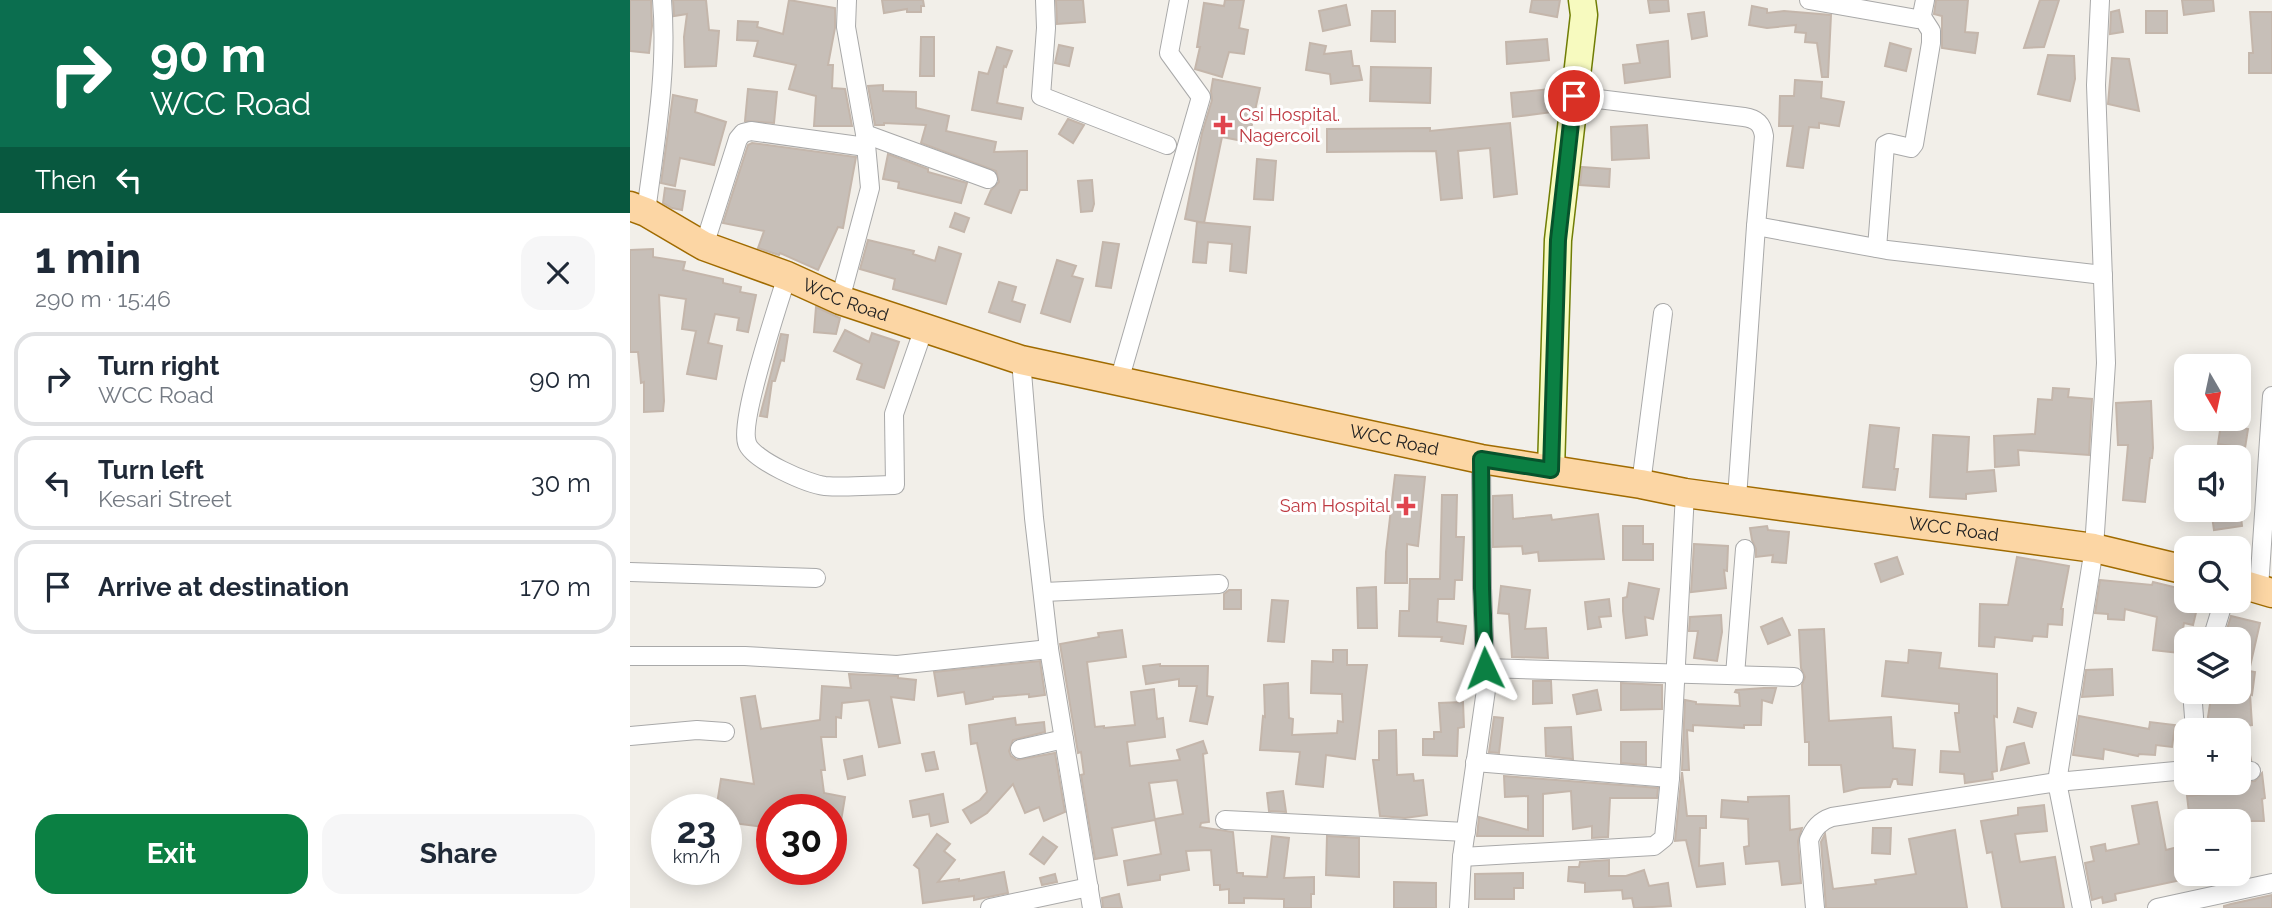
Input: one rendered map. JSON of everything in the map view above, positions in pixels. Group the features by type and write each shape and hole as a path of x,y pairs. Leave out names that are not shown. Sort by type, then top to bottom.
{"main road":[{"name":"WCC Road","path":"638,209 704,246 787,276 840,300 1021,360 1481,459 1685,493 2094,548 2174,567"}],"street":[{"path":"638,209 658,118 665,35 662,0"},
{"path":"840,300 870,187 866,140 846,27 847,0"},
{"path":"1045,0 1046,28 1041,96 1167,145"},
{"path":"1119,381 1201,97 1169,52 1179,0"},
{"path":"1551,470 1558,240 1584,15 1582,0"},
{"path":"1810,0 1917,19 1923,8"},
{"path":"2082,908 2057,782 2094,548 2106,363 2096,85 2101,0"},
{"path":"1877,248 1885,145 1889,143 1911,148 1914,144 1931,43 1931,31 1923,8"},
{"path":"1574,96 1744,117 1758,122 1762,127 1764,136 1737,498"},
{"path":"704,246 738,139 743,133 751,131 866,140 989,179"},
{"path":"1756,226 1877,248 2103,275"},
{"path":"787,276 748,413 745,439 748,448 763,460 793,475 824,486 895,485 894,414 924,328"},
{"path":"1642,484 1662,313"},
{"path":"1021,360 1034,518 1049,649 1092,908"},
{"path":"2256,588 2272,396"},
{"path":"1459,908 1462,857 1486,690 1481,459"},
{"path":"1462,857 1654,846 1664,838 1670,778 1685,493"},
{"path":"1735,675 1745,549"},
{"path":"630,572 816,578"},
{"path":"1044,592 1219,584"},
{"path":"630,656 745,656 897,665 1049,649"},
{"path":"1485,668 1794,677"},
{"path":"630,736 697,730 725,732"},
{"path":"1020,749 1064,739"},
{"path":"1475,762 1670,778"},
{"path":"1815,908 1809,840 1813,830 1822,821 1832,817 2057,782 2174,770"},
{"path":"1225,820 1466,832"},
{"path":"2157,908 2178,906 2272,883"},
{"path":"990,908 1088,887"}],"building":[{"path":"630,0 651,0 649,53 630,51"},
{"path":"673,0 706,0 709,30 719,31 716,66 685,67 684,37 687,14 674,16"},
{"path":"789,0 835,8 835,28 828,65 833,65 832,88 845,89 852,126 814,126 816,96 789,89 796,65 754,56 758,41 737,40 738,21 758,22 757,27 783,34"},
{"path":"882,0 923,0 924,6 921,6 921,12 907,12 907,9 884,13"},
{"path":"1056,0 1083,0 1085,22 1057,24"},
{"path":"1225,0 1244,0 1239,28 1248,30 1244,54 1229,52 1222,77 1195,69 1204,3 1224,6"},
{"path":"1532,0 1560,0 1557,17 1530,12"},
{"path":"1648,0 1668,0 1669,11 1650,13"},
{"path":"1936,0 1968,0 1965,32 1978,33 1975,53 1942,48 1942,16 1934,14"},
{"path":"2040,0 2059,0 2044,47 2024,48"},
{"path":"2182,0 2213,0 2214,11 2184,15"},
{"path":"1346,5 1350,25 1323,31 1319,11"},
{"path":"1752,6 1767,9 1767,13 1784,11 1831,15 1828,77 1822,77 1817,43 1805,42 1806,33 1795,32 1796,25 1767,28 1749,25"},
{"path":"2119,10 2123,32 2110,34 2111,12"},
{"path":"1372,11 1395,11 1395,42 1371,41"},
{"path":"2146,11 2167,11 2167,33 2146,33"},
{"path":"1704,12 1707,36 1692,39 1688,14"},
{"path":"2250,12 2272,12 2272,73 2249,73 2249,53 2253,53"},
{"path":"921,37 934,37 934,76 920,76"},
{"path":"1547,39 1549,60 1507,64 1506,42"},
{"path":"1668,41 1670,77 1625,83 1623,65 1640,63 1637,45"},
{"path":"1310,43 1326,46 1324,54 1351,51 1353,66 1359,66 1362,80 1331,84 1330,74 1306,70"},
{"path":"1890,43 1911,49 1906,71 1885,66"},
{"path":"1059,45 1073,48 1069,66 1055,63"},
{"path":"997,47 1012,51 1006,67 1004,66 997,103 1023,108 1021,119 972,110 979,72 988,74"},
{"path":"2048,55 2074,56 2075,79 2070,101 2038,94"},
{"path":"2112,58 2129,59 2139,111 2108,104"},
{"path":"1371,67 1431,68 1430,103 1370,101"},
{"path":"1213,79 1260,88 1248,142 1222,137 1204,223 1185,219 1202,133 1212,100"},
{"path":"1795,80 1822,82 1821,98 1844,102 1839,126 1819,123 1819,128 1809,127 1803,168 1787,166 1793,126 1779,126 1780,96 1794,96"},
{"path":"883,85 883,91 916,92 916,108 949,116 946,131 996,142 994,152 1027,151 1027,190 1020,190 1011,213 985,204 991,190 999,182 996,171 921,143 926,125 875,125 868,86"},
{"path":"748,89 777,92 774,123 745,121"},
{"path":"1550,89 1553,112 1513,117 1511,93"},
{"path":"673,95 697,100 695,112 726,122 714,165 680,158 675,186 661,183"},
{"path":"1068,119 1084,125 1073,143 1059,134"},
{"path":"1510,123 1517,194 1494,197 1490,148 1458,151 1462,198 1441,200 1436,151 1327,152 1327,129 1430,128 1430,131"},
{"path":"1647,125 1649,158 1612,160 1611,127"},
{"path":"752,143 856,157 843,228 838,227 818,270 780,253 779,255 758,248 764,231 723,223 748,145"},
{"path":"888,154 928,169 928,172 967,183 961,203 898,188 899,182 883,179"},
{"path":"1257,159 1276,161 1273,200 1254,199"},
{"path":"1582,167 1610,169 1609,187 1580,185"},
{"path":"1092,180 1092,211 1081,212 1078,181"},
{"path":"665,188 685,191 682,210 663,203"},
{"path":"955,213 969,218 964,232 950,227"},
{"path":"1197,222 1250,227 1246,273 1230,271 1232,244 1208,242 1206,263 1193,262"},
{"path":"868,240 914,251 913,254 935,261 939,247 961,254 946,304 893,289 895,279 860,269"},
{"path":"1103,242 1119,244 1111,288 1096,286"},
{"path":"653,249 653,257 685,262 683,270 723,279 723,283 741,287 740,292 756,295 748,332 737,330 739,318 715,314 708,343 722,346 716,379 687,374 696,331 682,329 686,299 659,295 663,411 644,412 644,382 641,383 638,352 630,352 630,250"},
{"path":"1057,260 1076,266 1072,276 1083,279 1070,322 1041,313"},
{"path":"999,282 1016,287 1012,301 1025,305 1020,322 989,312"},
{"path":"816,307 840,318 836,334 814,332"},
{"path":"845,330 869,342 872,333 899,342 884,388 857,379 862,364 834,351"},
{"path":"781,334 788,335 784,361 781,360 775,381 772,381 767,417 760,416"},
{"path":"2053,388 2069,389 2068,397 2092,399 2089,455 2018,450 2019,465 1995,467 1994,436 2035,434 2038,399 2052,400"},
{"path":"2151,401 2153,448 2145,502 2123,500 2128,445 2118,445 2116,403"},
{"path":"1870,425 1899,428 1894,469 1898,469 1895,490 1863,487"},
{"path":"2220,431 2248,431 2245,445 2218,444"},
{"path":"1933,435 1969,437 1967,472 1994,470 1996,491 1966,494 1966,499 1930,497"},
{"path":"1395,475 1425,477 1418,546 1407,544 1407,583 1385,583"},
{"path":"1442,495 1457,495 1456,537 1464,537 1462,580 1455,580 1454,599 1438,599 1437,622 1466,626 1463,644 1441,641 1442,637 1399,636 1400,611 1409,611 1410,579 1440,579"},
{"path":"1512,495 1513,519 1551,515 1552,520 1598,514 1604,559 1539,561 1538,552 1523,554 1522,546 1493,547 1493,496"},
{"path":"2213,522 2242,522 2242,526 2214,530"},
{"path":"1623,526 1643,526 1643,544 1653,544 1653,560 1623,560"},
{"path":"1767,526 1768,530 1789,532 1786,563 1772,562 1773,555 1756,557 1750,528"},
{"path":"1694,544 1728,546 1727,571 1724,570 1726,588 1691,592"},
{"path":"1897,557 1903,574 1881,582 1875,564"},
{"path":"2017,557 2069,566 2061,609 2062,625 2048,624 2047,637 2033,636 2032,641 1995,637 1994,647 1979,646 1980,604 2008,605"},
{"path":"2100,580 2152,585 2153,582 2174,587 2174,613 2196,613 2193,625 2184,623 2183,627 2174,627 2174,652 2153,650 2157,617 2125,609 2124,620 2108,619 2108,614 2095,613"},
{"path":"1629,583 1659,589 1653,619 1645,617 1647,635 1626,638 1623,598 1627,597"},
{"path":"1501,586 1530,590 1525,629 1546,628 1548,658 1512,657 1509,614 1498,613"},
{"path":"1376,587 1377,628 1358,628 1357,588"},
{"path":"1229,590 1241,590 1241,609 1224,609 1224,594"},
{"path":"1609,599 1611,616 1599,617 1601,627 1588,629 1585,602"},
{"path":"1272,600 1288,601 1284,642 1268,641"},
{"path":"1721,615 1722,632 1717,661 1694,658 1698,631 1689,631 1690,617"},
{"path":"2231,616 2260,623 2251,662 2251,627 2228,627"},
{"path":"1782,618 1790,635 1768,644 1761,627"},
{"path":"1824,629 1829,721 1891,717 1893,748 1915,750 1912,785 1898,784 1897,779 1893,779 1890,787 1860,788 1844,792 1841,765 1809,765 1802,685 1805,677 1801,668 1799,630"},
{"path":"1122,630 1126,657 1087,662 1095,727 1135,725 1131,692 1154,689 1157,719 1163,718 1165,737 1127,742 1130,766 1180,760 1177,750 1203,741 1207,753 1203,754 1209,822 1201,823 1200,827 1233,832 1237,873 1243,873 1243,876 1267,877 1272,836 1289,838 1284,878 1314,877 1311,908 1284,908 1284,899 1244,898 1244,903 1229,903 1229,889 1220,890 1220,885 1214,885 1211,850 1186,851 1189,870 1160,875 1160,880 1128,885 1124,861 1161,854 1155,819 1183,814 1177,780 1149,783 1155,820 1112,828 1117,855 1095,859 1081,775 1084,774 1081,752 1078,753 1060,644 1099,637 1098,633"},
{"path":"1333,650 1347,650 1347,665 1367,665 1355,759 1326,755 1323,787 1296,784 1300,752 1260,750 1263,716 1265,717 1264,685 1288,683 1289,718 1293,719 1292,735 1337,733 1338,721 1343,722 1342,694 1311,693 1312,661 1333,662"},
{"path":"1909,650 1941,653 1939,668 1997,674 1997,717 1994,716 1997,771 1992,772 1993,779 1965,783 1964,774 1940,772 1941,751 1960,752 1955,713 1959,713 1959,704 1882,696 1886,661 1908,663"},
{"path":"1040,661 1045,695 993,697 966,704 964,692 938,696 934,672"},
{"path":"1143,666 1208,666 1207,696 1213,697 1207,724 1190,721 1197,686 1179,686 1179,679 1146,684"},
{"path":"2112,669 2113,695 2082,697 2086,670"},
{"path":"2251,671 2255,672 2251,694"},
{"path":"849,674 898,676 916,680 914,700 891,697 900,743 879,747 869,700 842,703 841,718 836,717 836,737 821,737 825,770 821,770 824,793 829,794 756,794 756,826 742,824 742,794 719,794 721,779 754,784 741,698 755,696 761,729 820,720 822,686 851,688"},
{"path":"1533,681 1551,681 1552,703 1533,704"},
{"path":"1621,683 1662,685 1662,709 1621,710"},
{"path":"1776,688 1772,703 1762,700 1761,725 1744,725 1744,728 1693,725 1693,731 1687,730 1689,770 1682,770 1685,700 1696,704 1740,706 1739,693 1735,692 1736,690"},
{"path":"1597,690 1601,710 1577,714 1573,695"},
{"path":"1463,702 1464,727 1458,728 1457,756 1423,755 1423,739 1434,739 1434,732 1441,732 1439,703"},
{"path":"2210,704 2251,704 2252,725 2251,718 2208,718"},
{"path":"2018,708 2036,713 2032,727 2014,722"},
{"path":"2079,716 2149,729 2150,722 2174,725 2172,747 2156,745 2155,755 2138,756 2104,749 2103,759 2073,755"},
{"path":"1494,717 1503,718 1499,753 1489,752"},
{"path":"1015,718 1016,725 1044,722 1045,732 1013,740 1009,751 1017,760 1055,753 1065,812 1044,821 1039,807 1025,813 1013,784 987,813 971,823 963,810 980,800 987,792 977,743 971,744 969,725"},
{"path":"1571,727 1573,759 1546,756 1545,728"},
{"path":"1396,730 1397,775 1413,774 1414,781 1423,780 1427,815 1405,818 1380,816 1373,760 1379,760 1379,731"},
{"path":"1621,742 1646,742 1646,765 1621,763"},
{"path":"2024,743 2029,763 2001,770 2007,747"},
{"path":"934,752 938,769 926,771 922,754"},
{"path":"862,756 865,775 848,779 844,760"},
{"path":"1682,772 1687,816 1706,816 1706,828 1700,828 1699,866 1723,863 1725,884 1697,887 1686,840 1675,841"},
{"path":"2262,773 2264,821 2251,821 2251,809 2189,809 2187,796 2251,795 2251,781 2255,781"},
{"path":"1504,776 1658,788 1657,798 1610,798 1608,837 1592,838 1592,826 1573,829 1571,791 1543,794 1543,836 1477,836 1479,817 1528,830 1528,796 1505,797"},
{"path":"1283,791 1286,812 1269,811 1267,793"},
{"path":"943,794 948,822 931,826 929,814 913,817 910,801"},
{"path":"1789,796 1790,830 1802,828 1798,841 1801,883 1782,885 1779,861 1746,864 1744,847 1749,846 1748,819 1721,817 1722,800 1748,802 1748,797"},
{"path":"2157,802 2166,850 2174,848 2174,882 2115,894 2116,900 2103,903 2102,897 2092,900 2085,863 2094,861 2091,847 2105,844 2106,851 2139,844 2132,806"},
{"path":"2044,805 2047,831 2015,834 2020,862 2055,857 2064,908 2002,908 1992,852 1987,853 1981,821 2018,815 2018,808"},
{"path":"1873,828 1891,828 1890,854 1872,853"},
{"path":"1955,830 1967,908 1826,908 1821,842 1825,834 1833,889 1876,884 1875,880 1916,874 1909,839"},
{"path":"937,834 950,844 944,851 955,860 938,882 959,881 1004,872 1008,893 974,900 974,896 923,903 919,869 914,865"},
{"path":"1327,836 1359,838 1359,877 1326,875"},
{"path":"1043,837 1057,847 1044,864 1030,854"},
{"path":"1609,860 1609,876 1626,876 1644,870 1649,886 1668,883 1671,906 1634,908 1632,898 1623,899 1622,890 1585,892 1585,883 1568,881 1569,867 1579,867 1580,862"},
{"path":"1523,873 1523,888 1514,888 1514,899 1475,899 1475,874"},
{"path":"1055,874 1057,882 1042,885 1040,878"},
{"path":"1394,882 1436,883 1436,908 1394,908"},
{"path":"1119,894 1122,908 1103,908 1102,898"},
{"path":"2272,895 2272,908 2224,908 2231,904"}],"place":[{"name":"Csi Hospital. Nagercoil","path":"1223,125"},
{"name":"Sam Hospital","path":"1406,506"}],"route":[{"path":"1485,668 1481,459 1551,470 1558,240 1574,96"}]}
